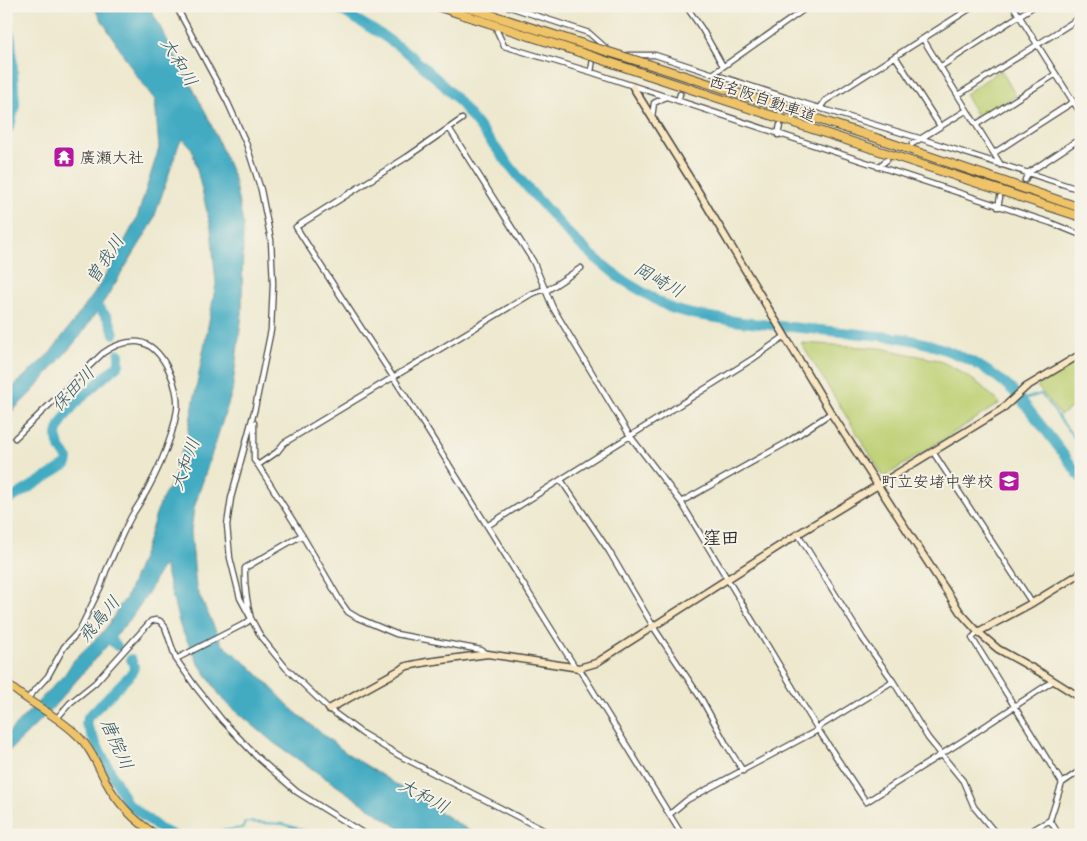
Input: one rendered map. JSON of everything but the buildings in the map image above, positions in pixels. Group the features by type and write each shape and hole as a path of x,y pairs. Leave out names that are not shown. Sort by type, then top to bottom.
{"highway":[{"name":"西名阪自動車道","path":"463,6 876,138 1081,208"},
{"name":"西名阪自動車道","path":"438,7 1081,217"}],"main road":[{"path":"6,683 56,717 82,740 96,760 116,798 126,811 157,835"}],"street":[{"path":"176,6 228,103 246,143 261,190 270,240 273,284 270,330 255,408 231,498 227,525 230,558 240,598 261,637 286,668 329,709 363,734 400,756 553,835"},
{"path":"507,6 589,33 602,47 614,51 629,55 655,55 707,74 714,73 809,105 1081,190"},
{"path":"686,6 702,29 723,66"},
{"path":"714,73 809,6"},
{"path":"820,108 825,101 974,6"},
{"path":"1013,6 1081,114"},
{"path":"940,67 1034,6"},
{"path":"958,95 1081,17"},
{"path":"497,31 504,46 591,72 778,135 1051,223 1081,235"},
{"path":"923,39 1002,165"},
{"path":"591,72 596,40"},
{"path":"895,56 940,126"},
{"path":"6,60 9,98 6,116"},
{"path":"977,124 1056,74"},
{"path":"633,87 701,196 830,413 952,600 969,623 998,649 1081,698"},
{"path":"678,102 680,94"},
{"path":"653,119 654,103 665,97"},
{"path":"994,153 1073,102"},
{"path":"806,111 809,105"},
{"path":"912,144 968,110"},
{"path":"462,119 407,157 296,227 428,431 682,835"},
{"path":"778,135 780,125"},
{"path":"449,128 534,261 545,290 565,329 630,436 681,502 818,729 866,802 1053,680"},
{"path":"1025,180 1028,173 1081,138"},
{"path":"878,167 887,160"},
{"path":"998,207 1000,197"},
{"path":"258,465 277,452 284,442 392,376 531,294 545,290 581,268"},
{"path":"487,526 754,358 785,336"},
{"path":"15,438 103,353 113,346 139,342 147,345 155,351 168,369 173,380 177,396 176,411 162,458 106,571 101,586 79,631 64,647 48,676 28,699"},
{"path":"329,709 407,666 488,654 577,667 596,663 798,534 1001,410 1023,389 1081,354"},
{"path":"1081,406 1079,406 1081,414"},
{"path":"255,408 253,430 254,460 348,612 396,634 481,650 488,654"},
{"path":"681,502 786,443 830,413"},
{"path":"933,452 1032,603"},
{"path":"560,480 609,551 743,771"},
{"path":"798,534 863,639 893,681 928,738 962,781 974,807 997,835"},
{"path":"251,619 244,582 246,568 302,535"},
{"path":"1062,783 972,638 978,632 1032,603 1081,573"},
{"path":"176,659 251,619"},
{"path":"56,717 95,683 151,621 160,621 165,628 176,659 222,720 282,780 297,792 366,835"},
{"path":"670,814 687,800 818,729 893,681"},
{"path":"1024,835 1050,820 1062,783 1081,770"},
{"path":"1050,820 1059,835"}],"green space":[{"path":"1001,70 1016,96 980,117 977,116 965,94"},
{"path":"801,343 880,348 938,360 979,384 1000,403 884,477"},
{"path":"1080,359 1081,402 1060,415 1037,386"}],"water":[{"name":"大和川","path":"93,6 149,6 207,115 233,175 243,224 242,314 232,392 194,508 191,531 196,588 222,644 252,668 295,712 345,752 476,835 409,835 274,743 223,700 197,661 180,626 164,564 150,590 131,618 49,712 6,754 6,735 65,674 74,660 101,634 126,598 145,550 157,511 171,485 188,432 216,284 211,228 192,149 183,139 179,144 152,224 106,298 81,335 31,393 6,417 6,393 50,353 94,294 115,259 137,218 159,148 155,100 136,75"}],"waterway":[{"name":"岡崎川","path":"334,6 408,53 437,79 456,98 526,186 569,234 621,279 673,309 692,314 741,322 901,338 944,349 958,355 985,369 1012,390 1081,478"},
{"path":"6,21 11,40 15,105 11,123 6,133"},
{"name":"保田川","path":"95,305 108,318 114,334"},
{"name":"保田川","path":"6,502 67,464 68,459 57,441 59,429 64,419 81,398 119,364 119,354"},
{"path":"1021,400 1041,394 1081,447"},
{"name":"唐院川","path":"108,637 117,646"},
{"name":"唐院川","path":"131,659 134,666 133,672 88,717 86,724 127,803 160,829 173,835"},
{"path":"189,835 243,828 245,822 283,824 318,835"}],"tunnel":[{"path":"482,6 492,24"},
{"path":"680,94 706,77"},
{"path":"780,125 806,111"},
{"path":"1000,197 1025,180"}],"place":[{"name":"廣瀬大社","path":"64,157"},
{"name":"町立安堵中学校","path":"1009,481"}],"district":[{"name":"窪田","path":"721,538"}],"water label":[{"name":"曽我川","path":"105,259"},
{"name":"飛鳥川","path":"99,619"}]}
